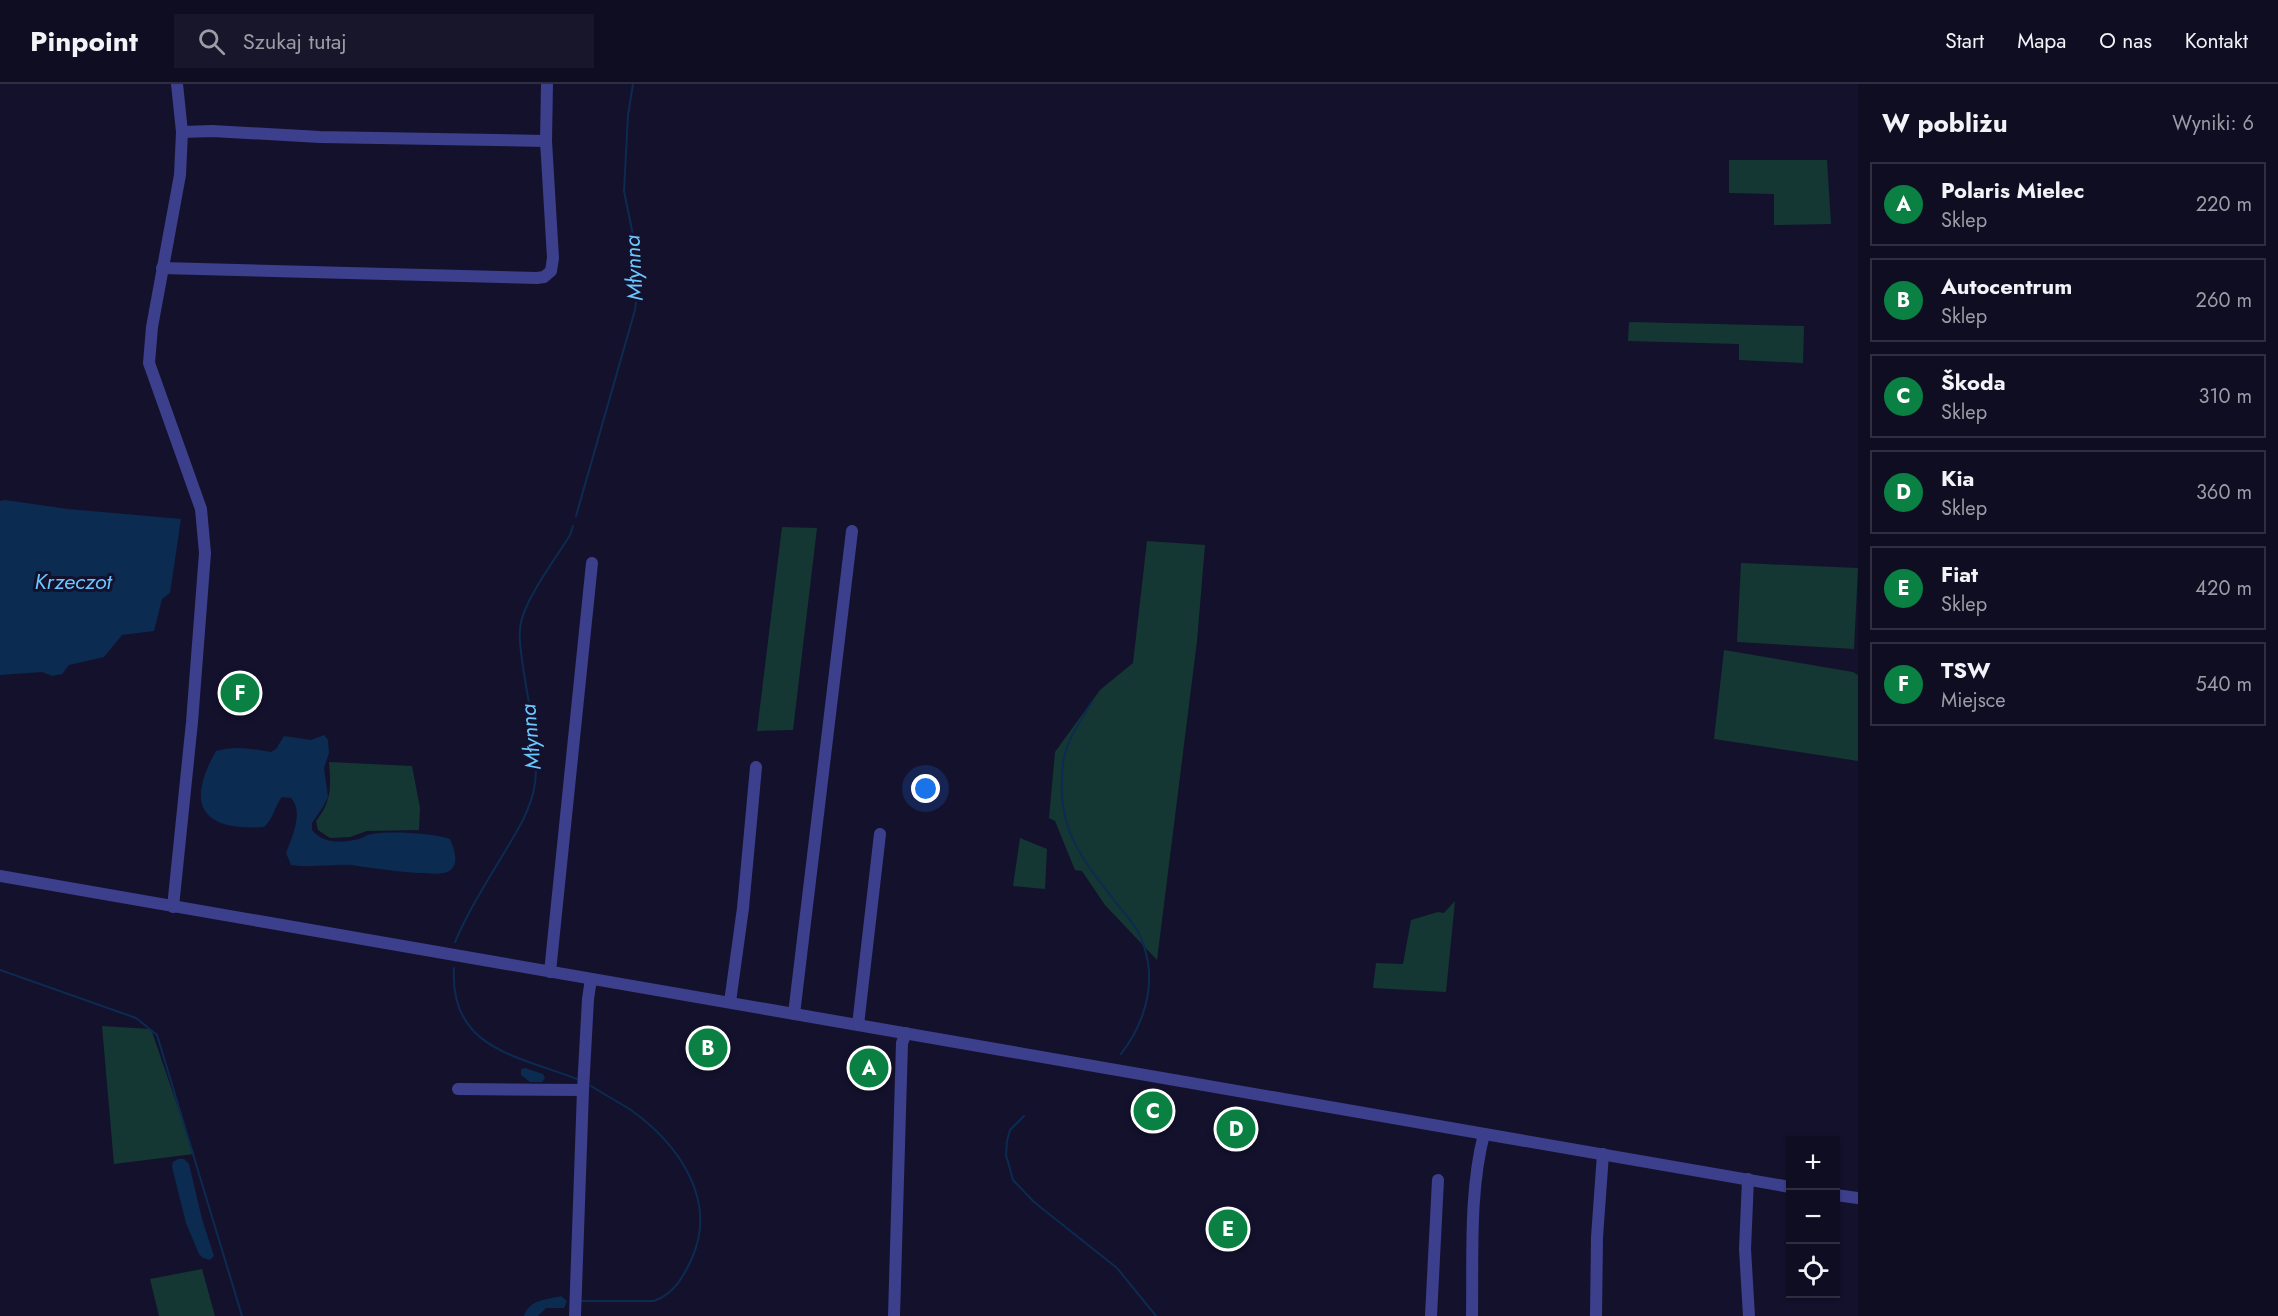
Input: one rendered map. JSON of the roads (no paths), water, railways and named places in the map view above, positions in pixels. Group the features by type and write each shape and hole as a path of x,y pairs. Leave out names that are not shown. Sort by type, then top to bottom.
{"street":[{"path":"173,907 192,722 205,553 201,508 149,363 152,327 180,175 182,132 177,84"},
{"path":"162,268 544,277 551,271 553,258 546,141 547,84"},
{"path":"182,132 546,141"},
{"path":"794,1014 852,531"},
{"path":"550,972 592,563"},
{"path":"730,1002 756,767"},
{"path":"858,1025 880,834"},
{"path":"0,876 1786,1186"},
{"path":"575,1316 583,1090 591,979"},
{"path":"894,1316 902,1042 906,1033"},
{"path":"458,1089 583,1090"},
{"path":"1472,1316 1476,1198 1479,1156 1484,1134"},
{"path":"1596,1316 1597,1237 1603,1155"},
{"path":"1748,1179 1745,1249 1749,1316"},
{"path":"1431,1316 1438,1180"},
{"path":"1840,1196 1858,1198"}],"water":[{"name":"Krzeczot","path":"0,501 68,509 181,519 170,593 162,599 154,631 122,635 104,657 69,665 62,674 52,676 42,672 0,675"},
{"path":"324,735 328,740 329,753 324,768 328,797 312,823 312,830 316,835 340,842 370,834 389,833 443,837 450,839 453,848 455,862 451,869 444,873 434,874 351,865 291,865 286,853 294,832 297,810 291,798 282,797 264,827 226,825 213,819 205,811 201,800 202,787 216,751 236,748 271,752 276,749 284,736 311,740"},
{"path":"525,1068 543,1074 545,1078 542,1082 530,1082 521,1075 521,1069"},
{"path":"184,1159 189,1164 202,1219 214,1256 210,1260 199,1254 186,1223 172,1167 173,1162"},
{"path":"561,1296 567,1301 564,1308 546,1308 538,1316 524,1316 534,1303"}],"waterway":[{"name":"Młynna","path":"576,516 635,310 638,286 633,235 624,191 628,115 633,84"},
{"name":"Młynna","path":"455,942 476,899 520,825 532,798 536,775 535,745 521,650 520,627 529,601 570,535 573,526"},
{"path":"1092,702 1067,747 1063,761 1062,801 1065,818 1077,848 1095,876 1136,929 1146,953 1149,968 1147,998 1137,1027 1121,1054"},
{"name":"Młynna","path":"454,968 455,995 463,1016 475,1033 511,1055 577,1079"},
{"path":"0,970 136,1018 157,1035 242,1316"},
{"name":"Młynna","path":"581,1301 654,1301 667,1294 682,1278 692,1258 699,1236 700,1215 697,1194 689,1175 678,1156 664,1139 631,1110 591,1086"},
{"path":"1024,1116 1010,1130 1007,1141 1006,1155 1013,1180 1034,1202 1117,1268 1156,1316"}],"place":[{"name":"TSW","path":"240,693"},
{"name":"Autocentrum","path":"708,1048"},
{"name":"Polaris Mielec","path":"869,1068"},
{"name":"Škoda","path":"1153,1111"},
{"name":"Kia","path":"1236,1129"},
{"name":"Fiat","path":"1228,1229"}]}
